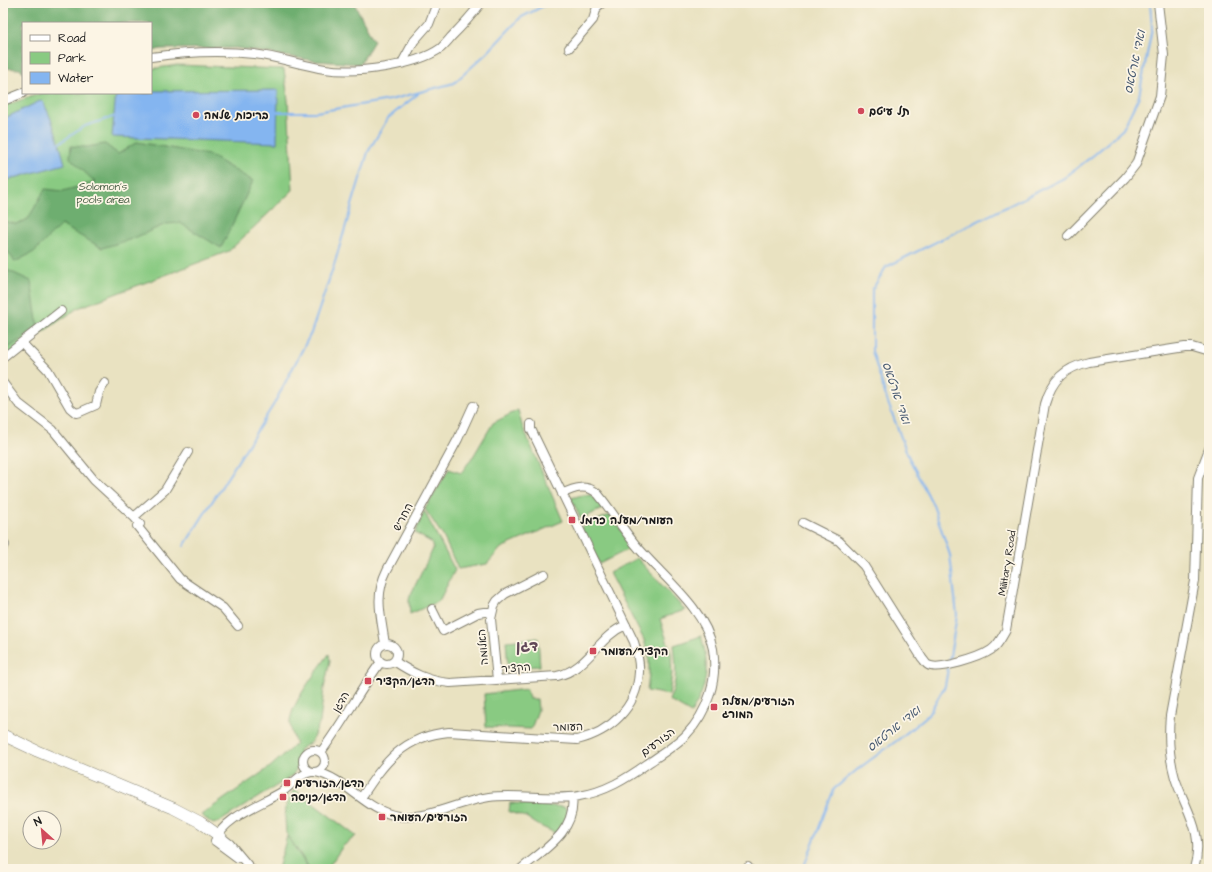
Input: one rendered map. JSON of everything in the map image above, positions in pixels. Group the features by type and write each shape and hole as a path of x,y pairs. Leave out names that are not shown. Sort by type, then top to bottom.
{"main road":[{"path":"3,735 37,751 183,812 218,837"}],"street":[{"path":"402,63 414,41 429,24 437,3"},
{"path":"152,58 194,52 248,54 291,60 334,70 374,69 419,58 440,48 464,24 481,3"},
{"path":"569,48 593,20 597,7 602,3"},
{"path":"1068,236 1125,178 1136,164 1160,96 1164,55 1158,3"},
{"path":"3,101 22,93"},
{"path":"3,357 62,312"},
{"path":"22,342 48,370 70,408 76,413 96,405 99,392 105,383"},
{"name":"Military Road","path":"803,523 839,541 864,566 922,658 928,665 935,667 968,660 992,650 1000,642 1006,630 1045,404 1048,392 1054,383 1061,375 1070,369 1077,365 1089,362 1185,347 1209,352"},
{"path":"3,383 18,403 53,430 94,480 134,517 140,524 137,526 180,579 223,608 238,626"},
{"name":"החריש","path":"385,644 378,602 381,584 458,439 473,406"},
{"name":"העומר","path":"361,798 380,770 395,754 411,742 429,735 444,732 460,732 577,740 603,731 624,712 632,700 637,687 640,672 639,657 634,642 531,429 531,424"},
{"path":"1194,869 1197,859 1197,833 1176,778 1169,750 1168,733 1195,581 1198,478 1209,449"},
{"path":"134,517 165,490 188,452"},
{"name":"הזורעים","path":"313,772 334,780 383,811 393,815 410,816 428,814 473,800 493,797 572,797 594,793 621,781 672,747 686,735 696,723 708,702 714,679 714,663 708,632 700,617 689,603 631,539 598,494 590,488 582,487 562,494"},
{"name":"האלומה","path":"497,680 492,612 495,604 502,596 544,574"},
{"name":"האלומה","path":"432,609 443,631 479,612 492,612"},
{"name":"הקציר","path":"394,661 414,674 435,681 457,683 554,676 566,673 578,667 613,633 626,626"},
{"path":"385,644 391,645 396,649 397,656 394,661 386,665 380,663 377,657 377,651 380,646 385,644"},
{"name":"הדגן","path":"320,752 335,733 360,691 380,663"},
{"path":"297,779 305,755 309,752 316,751 320,752 324,756 328,773 334,780"},
{"path":"303,761 305,768 313,772"},
{"path":"251,868 218,837 229,823 282,791 303,774 322,769 325,761"},
{"path":"521,869 559,837 565,830 572,815 572,797"}],"green space":[{"path":"3,3 354,3 374,41 360,64 316,61 236,48 160,49 152,52 152,22 22,22 22,72 20,69 3,68"},
{"name":"Solomon's pools area","path":"177,65 284,69 288,100 293,190 229,251 78,308 3,359 3,106 39,94 152,94 152,69"},
{"path":"137,142 209,155 253,181 221,248 180,223 166,224 132,239 102,248 61,225 34,252 15,262 3,244 3,221 16,224 28,219 45,189 63,191 95,182 70,158 71,146 86,147 105,144 118,154"},
{"path":"3,268 31,281 38,327 3,352"},
{"path":"518,410 522,425 563,521 501,548 487,564 458,569 443,536 425,509 449,469 461,473 474,455 493,423"},
{"path":"582,495 591,495 604,508 581,519 571,498"},
{"path":"424,511 455,570 439,601 410,614 410,596 433,549 431,542 415,533"},
{"path":"610,515 633,547 599,564 581,527"},
{"path":"637,558 685,610 660,619 671,653 672,674 669,695 647,691 649,657 644,640 609,573"},
{"path":"701,636 706,657 706,676 701,694 691,713 669,700 675,680 676,666 674,645"},
{"path":"538,638 540,666 508,668 506,641"},
{"path":"329,654 330,661 324,688 320,722 311,742 299,750 301,757 299,765 292,776 219,822 213,824 201,815 270,767 296,744 290,726 291,715 305,687"},
{"path":"527,689 529,699 537,699 538,710 531,729 486,727 484,694"},
{"path":"294,789 356,836 343,846 327,869 310,869 286,833 286,806"},
{"path":"510,803 565,807 568,813 557,834 538,825 526,817 509,812"},
{"path":"287,836 309,869 278,869"}],"water":[{"name":"בריכות שלמה","path":"278,90 277,143 112,137 116,94 152,94 152,91"},
{"path":"42,100 53,123 65,164 3,181 3,119"}],"waterway":[{"path":"276,112 316,112 390,100 454,83 487,53 520,18 549,3"},
{"name":"ואדי ארטאס","path":"949,662 957,615 950,555 933,505 908,456 887,400 872,351 872,290 886,267 1064,178 1095,154 1123,129 1139,96 1152,28 1150,3"},
{"path":"184,546 274,404 311,333 334,265 368,152 388,118 418,94"},
{"path":"58,144 85,126 116,116"},
{"name":"ואדי ארטאס","path":"803,869 834,789 928,715 945,686 948,668"}],"place":[{"name":"תל עיטם","path":"861,111"},
{"name":"בריכות שלמה","path":"196,115"},
{"name":"העומר/מעלה כרמל","path":"572,520"},
{"name":"הקציר/העומר","path":"593,651"},
{"name":"הדגן/הקציר","path":"368,681"},
{"name":"הזורעים/מעלה המורג","path":"714,707"},
{"name":"הדגן/הזורעים","path":"287,783"},
{"name":"הדגן/כניסה","path":"283,797"},
{"name":"הזורעים/העומר","path":"382,817"}],"district":[{"name":"דגן","path":"527,646"}]}
